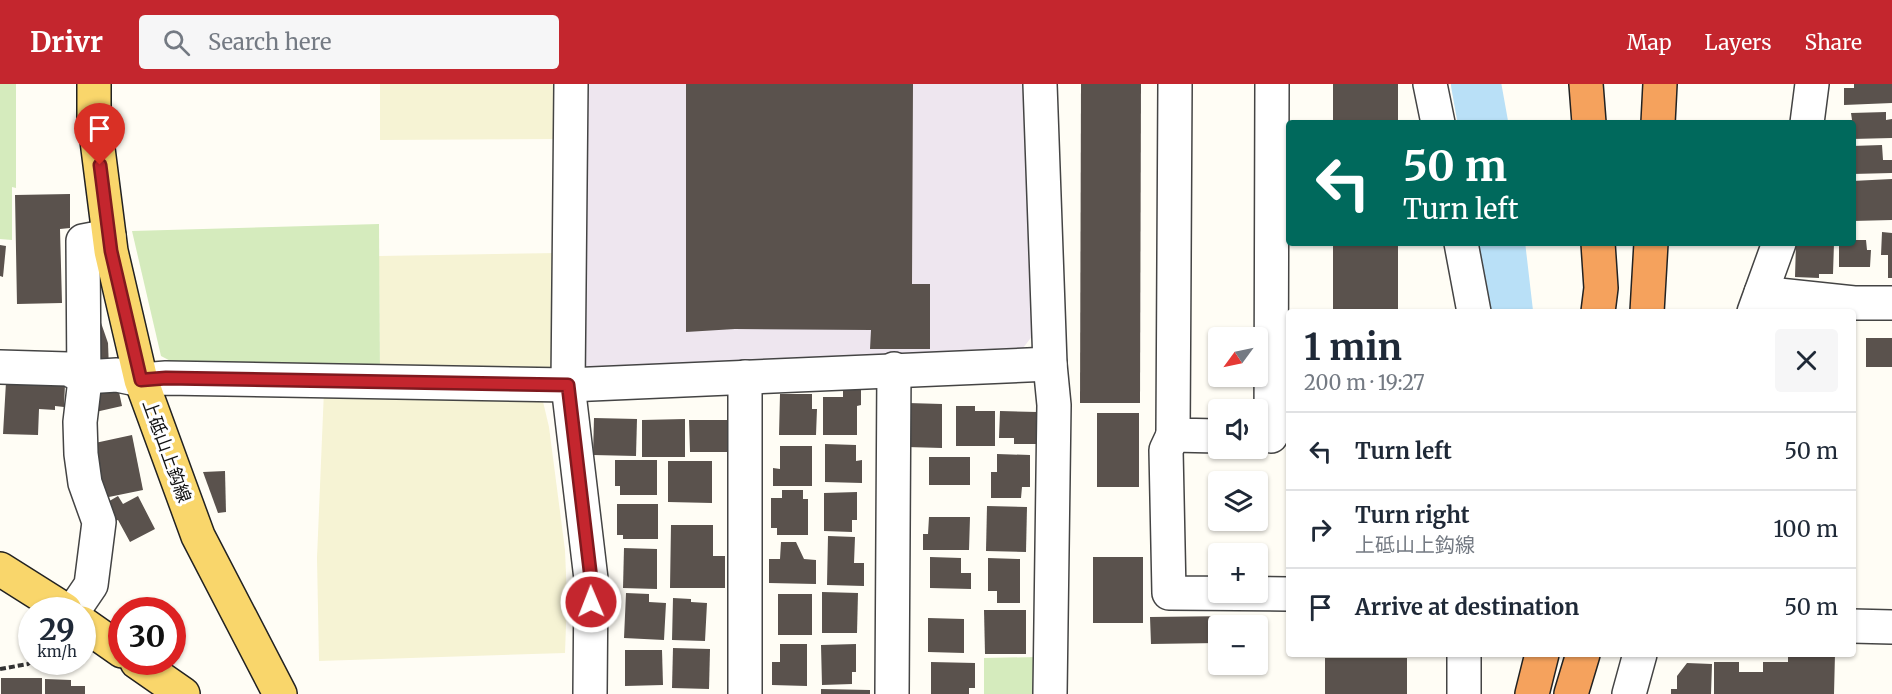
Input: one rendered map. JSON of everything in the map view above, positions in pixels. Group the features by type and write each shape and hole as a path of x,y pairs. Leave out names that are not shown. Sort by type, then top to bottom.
{"highway":[{"path":"1586,84 1589,120"},
{"path":"1658,120 1660,84"},
{"path":"1598,246 1601,288 1598,309"},
{"path":"1647,309 1651,246"},
{"path":"1532,694 1541,657"},
{"path":"1570,694 1582,657"}],"main road":[{"name":"上砥山上鈎線","path":"94,84 94,117 110,236 141,380 198,536 280,694"},
{"path":"0,569 44,597"},
{"path":"156,675 183,694"}],"street":[{"path":"571,84 568,385 591,579 590,694"},
{"path":"1040,84 1050,364 1054,405 1050,694"},
{"path":"1175,84 1173,435 1166,450 1169,593 1286,594"},
{"path":"1272,84 1272,436"},
{"path":"1430,84 1437,120"},
{"path":"1807,120 1812,84"},
{"path":"83,597 91,585 99,522 85,483 81,454 80,422 84,377 83,241 110,236"},
{"path":"1462,246 1473,309"},
{"path":"1778,246 1758,302 1892,303"},
{"path":"0,367 68,369 84,377 117,375 141,380 166,378 568,385 1050,364"},
{"path":"892,694 894,369"},
{"path":"745,377 745,694"},
{"path":"1173,435 1208,436"},
{"path":"1856,626 1892,627"},
{"path":"1464,657 1464,694"},
{"path":"1629,694 1639,657"}],"path":[{"path":"0,669 18,666"}],"shaded area":[{"path":"380,84 558,84 557,139 380,140"},
{"path":"584,84 1024,84 1033,335 1020,352 591,377 582,365"},
{"path":"557,253 555,363 542,375 380,374 379,256"},
{"path":"324,390 541,393 549,427 565,550 567,598 565,653 319,661 317,558"}],"green space":[{"path":"0,84 16,84 16,188 12,187 12,240 0,239"},
{"path":"379,224 380,374 184,368 161,356 132,231"},
{"path":"1037,657 1036,694 984,694 984,658"}],"building":[{"path":"686,84 913,84 912,284 930,284 930,349 870,349 871,330 735,329 686,332"},
{"path":"1081,84 1141,84 1140,403 1080,403"},
{"path":"1333,84 1398,84 1398,120 1333,120"},
{"path":"1854,84 1892,84 1892,103 1844,105 1844,88 1854,88"},
{"path":"1886,112 1886,120 1892,119 1892,138 1856,139 1856,120 1852,120 1851,113"},
{"path":"1882,145 1883,160 1892,160 1892,173 1856,174 1856,146"},
{"path":"1892,179 1892,220 1856,221 1856,181"},
{"path":"70,194 70,228 60,229 62,303 17,304 15,195"},
{"path":"1882,232 1892,233 1892,278 1888,278 1888,255 1881,255"},
{"path":"1856,240 1866,240 1867,250 1871,250 1870,267 1839,267 1839,246 1856,246"},
{"path":"0,245 6,246 3,277 0,276"},
{"path":"1333,246 1398,246 1398,309 1333,309"},
{"path":"1796,246 1834,246 1833,274 1819,274 1819,278 1795,277"},
{"path":"99,317 108,343 109,370 89,371"},
{"path":"1866,338 1892,338 1892,367 1866,367"},
{"path":"6,382 65,384 64,407 55,406 55,410 39,409 38,435 3,434"},
{"path":"117,383 122,406 91,413 95,387"},
{"path":"843,386 861,386 861,405 857,406 857,435 823,435 823,397 843,397"},
{"path":"780,394 812,394 812,409 817,409 816,435 779,435"},
{"path":"908,403 942,404 942,448 907,447"},
{"path":"956,406 975,406 975,411 995,411 995,446 956,446"},
{"path":"1000,411 1037,412 1037,444 1014,444 1014,438 999,438"},
{"path":"1097,413 1139,413 1139,487 1097,487"},
{"path":"594,418 637,419 636,456 593,455"},
{"path":"685,419 685,457 642,457 642,420"},
{"path":"689,420 730,420 730,452 690,452"},
{"path":"132,435 143,490 99,499 95,443"},
{"path":"825,444 856,445 856,461 862,460 862,483 825,482"},
{"path":"780,446 812,446 812,486 773,486 773,468 780,469"},
{"path":"997,454 1030,455 1030,487 1022,487 1021,498 991,498 991,472 997,472"},
{"path":"929,457 970,457 970,485 929,485"},
{"path":"615,460 657,460 657,495 620,495 620,486 615,486"},
{"path":"668,461 712,461 712,503 668,502"},
{"path":"225,471 226,512 218,513 203,472"},
{"path":"782,490 803,490 803,499 808,499 808,535 777,535 777,528 771,528 771,498 782,498"},
{"path":"857,492 857,520 852,520 852,532 824,531 824,493"},
{"path":"118,496 123,504 138,496 155,529 130,542 106,503"},
{"path":"617,504 658,504 658,539 623,539 623,535 617,535"},
{"path":"987,506 1027,507 1026,552 986,551"},
{"path":"929,517 970,517 969,550 923,550 923,534 928,534"},
{"path":"671,525 713,525 713,556 725,556 725,588 670,588"},
{"path":"828,536 855,537 854,563 864,563 864,586 827,585"},
{"path":"781,542 796,542 804,559 816,560 816,584 769,583 769,559 780,559"},
{"path":"624,548 657,549 657,589 623,588"},
{"path":"930,557 961,558 961,573 971,573 971,589 930,588"},
{"path":"1093,557 1143,557 1143,623 1093,623"},
{"path":"988,558 1020,559 1020,603 997,603 997,591 988,591"},
{"path":"822,592 858,593 857,633 822,633"},
{"path":"626,593 649,594 649,602 666,603 664,640 624,638"},
{"path":"778,594 812,594 812,635 778,635"},
{"path":"673,598 707,603 705,641 672,640"},
{"path":"984,610 1026,610 1026,654 985,654"},
{"path":"1208,616 1208,643 1151,644 1150,617"},
{"path":"928,618 964,619 964,653 928,652"},
{"path":"780,644 807,644 807,686 772,685 772,662 780,662"},
{"path":"856,644 856,672 852,672 852,684 822,685 821,645"},
{"path":"673,648 710,649 709,689 672,688"},
{"path":"625,650 662,650 663,685 625,686"},
{"path":"1788,657 1835,657 1834,694 1714,694 1714,662 1739,662 1739,672 1763,672 1763,662 1788,662"},
{"path":"1325,658 1407,658 1407,694 1325,694"},
{"path":"931,662 975,663 975,688 969,688 969,694 931,694"},
{"path":"1687,663 1712,664 1711,694 1671,694 1671,689 1677,689 1677,676"},
{"path":"1,678 42,678 42,694 1,694"},
{"path":"45,679 71,680 71,686 85,686 85,694 45,694"},
{"path":"821,689 870,690 870,694 821,694"}],"waterway":[{"path":"1476,84 1482,120"},
{"path":"1500,246 1508,309"}],"route":[{"path":"100,165 111,251 141,380 166,378 568,385 591,579 591,602"}]}
